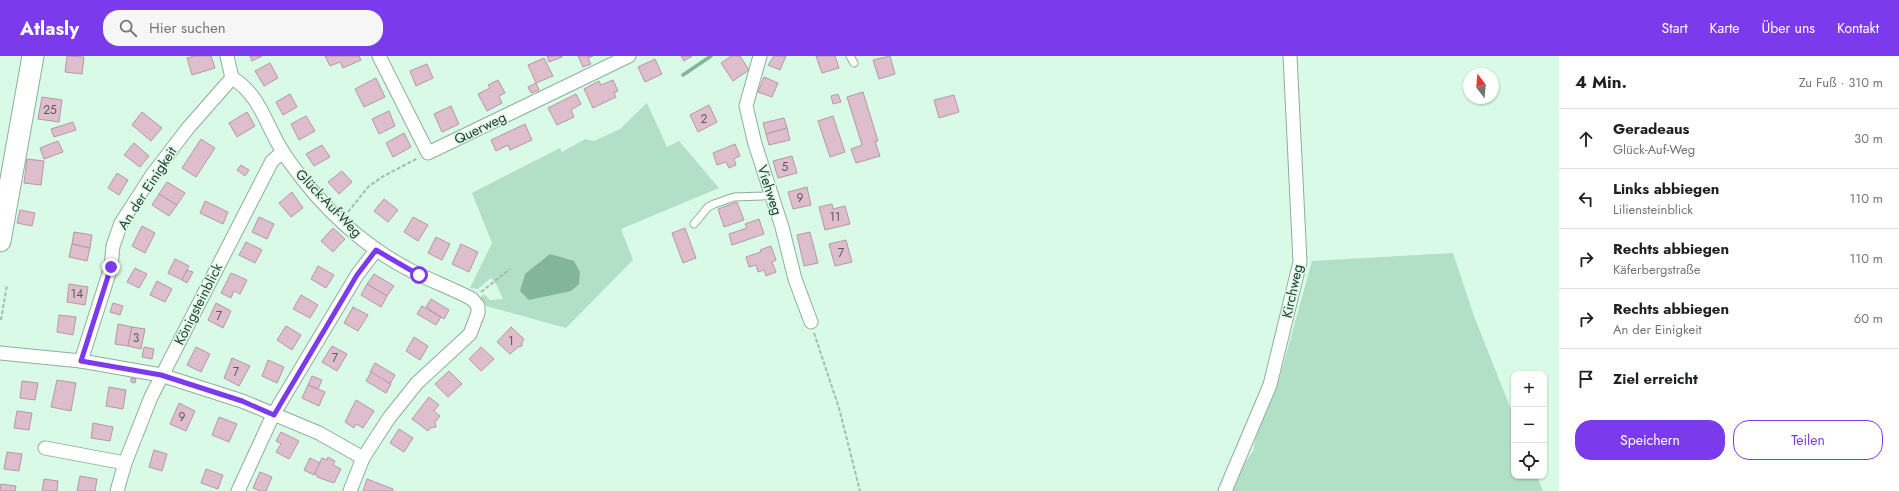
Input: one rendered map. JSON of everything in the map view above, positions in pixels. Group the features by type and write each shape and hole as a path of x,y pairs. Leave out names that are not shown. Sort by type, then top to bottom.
{"main road":[{"path":"0,242 33,56"}],"street":[{"path":"228,56 232,78"},
{"path":"379,56 428,153"},
{"name":"Querweg","path":"428,153 629,56"},
{"name":"Viehweg","path":"760,56 746,106 755,144 782,227 795,279 811,322"},
{"name":"Kirchweg","path":"1225,491 1270,384 1300,262 1290,56"},
{"name":"Glück-Auf-Weg","path":"232,78 244,85 255,100 283,152 306,183 341,220 376,250 419,275 475,303"},
{"name":"An der Einigkeit","path":"81,361 111,267 113,246 120,224 152,175 188,128 232,78"},
{"name":"Königsteinblick","path":"117,491 125,463 142,417 161,375 272,161 283,152"},
{"path":"238,491 274,415 357,275 376,250"},
{"path":"350,491 363,458 389,418 417,383 470,334 478,314 475,303"},
{"path":"0,353 81,361 161,375 242,401 319,433 363,458"},
{"path":"45,448 125,463"}],"lane":[{"path":"694,224 708,207 714,204 734,197 763,196 771,194"}],"path":[{"path":"341,220 368,187 382,177 428,153"},
{"path":"475,303 510,269"},
{"path":"1,320 7,285"},
{"path":"811,322 839,408 860,491"}],"shaded area":[{"path":"647,103 667,147 679,141 719,188 621,229 633,260 566,328 486,306 480,298 484,294 490,300 503,299 496,284 491,278 478,289 470,288 492,243 472,193 560,148 562,152 585,139 594,141 620,129"},
{"path":"1453,253 1474,316 1511,409 1511,479 1538,479 1543,491 1231,491 1237,475 1253,451 1258,426 1279,380 1312,261"},
{"path":"550,254 574,261 580,272 579,284 571,291 529,300 520,291 525,274"}],"building":[{"path":"67,56 84,57 82,74 65,72"},
{"path":"194,56 211,56 215,68 192,75 187,58"},
{"path":"250,56 262,56 252,61"},
{"path":"325,56 359,56 361,60 343,68 340,62 330,66"},
{"path":"547,56 562,56 562,57 549,62"},
{"path":"578,56 593,56 588,58 591,64 583,67"},
{"path":"681,56 692,56 684,61"},
{"path":"731,56 740,56 749,70 733,81 721,63"},
{"path":"774,56 786,56 780,70 768,65"},
{"path":"816,56 835,56 839,68 822,73"},
{"path":"890,56 895,74 879,79 873,60"},
{"path":"544,58 553,76 536,83 528,65"},
{"path":"655,59 662,74 645,82 638,67"},
{"path":"270,63 278,78 264,86 255,71"},
{"path":"427,64 433,78 416,86 410,71"},
{"path":"764,77 778,83 772,97 758,92"},
{"path":"376,78 385,97 364,107 355,89"},
{"path":"498,80 505,93 499,96 502,103 487,111 478,94 490,88 488,85"},
{"path":"613,80 618,91 614,93 616,97 593,108 584,89 599,81 601,85"},
{"path":"536,83 539,90 531,93 528,87"},
{"path":"863,92 878,141 875,141 880,156 856,163 851,149 862,145 847,97"},
{"path":"290,94 297,107 283,115 276,102"},
{"path":"576,94 581,104 571,110 574,117 557,125 548,108"},
{"path":"838,94 841,102 833,104 831,96"},
{"path":"954,95 959,112 939,118 934,100"},
{"path":"42,97 62,100 59,122 38,119"},
{"path":"709,105 717,122 698,132 690,115"},
{"path":"451,106 459,124 442,132 434,114"},
{"path":"389,111 395,126 379,134 372,119"},
{"path":"142,112 162,128 151,141 132,125"},
{"path":"247,112 255,126 237,137 229,123"},
{"path":"306,116 315,131 299,140 291,124"},
{"path":"833,116 845,152 830,157 818,121"},
{"path":"784,118 787,128 766,134 763,123"},
{"path":"73,122 76,130 54,137 51,129"},
{"path":"525,124 532,140 510,150 508,145 496,151 491,140"},
{"path":"787,128 790,140 769,145 766,134"},
{"path":"404,133 411,147 393,157 386,143"},
{"path":"201,139 215,148 196,177 182,168"},
{"path":"58,141 63,152 44,159 40,148"},
{"path":"134,143 149,156 140,167 124,155"},
{"path":"735,144 740,156 734,159 736,165 729,168 726,162 717,165 713,153"},
{"path":"322,145 330,157 314,166 306,154"},
{"path":"792,156 797,173 778,178 773,161"},
{"path":"27,159 44,161 41,185 24,183"},
{"path":"241,165 249,170 245,176 237,170"},
{"path":"342,171 352,182 339,194 328,182"},
{"path":"117,173 128,180 119,195 108,188"},
{"path":"167,182 185,193 177,205 159,194"},
{"path":"807,187 811,205 793,209 788,192"},
{"path":"292,192 303,208 291,217 279,203"},
{"path":"159,194 177,205 169,216 152,205"},
{"path":"384,199 398,210 388,222 374,211"},
{"path":"205,201 228,212 223,224 200,213"},
{"path":"737,202 744,220 724,227 718,209"},
{"path":"832,204 833,209 845,206 850,224 825,230 819,207"},
{"path":"20,210 35,213 32,226 17,223"},
{"path":"259,217 274,224 267,239 252,232"},
{"path":"413,217 428,225 418,241 404,232"},
{"path":"759,219 764,234 732,245 729,234 747,228 745,224"},
{"path":"142,226 155,233 145,253 132,246"},
{"path":"333,228 345,239 333,252 321,241"},
{"path":"685,228 696,258 683,263 672,233"},
{"path":"74,232 92,235 90,248 72,244"},
{"path":"810,232 818,263 804,266 797,235"},
{"path":"436,237 450,244 442,260 428,253"},
{"path":"846,240 852,262 835,266 829,244"},
{"path":"246,242 262,250 255,263 239,255"},
{"path":"72,244 90,248 87,261 69,257"},
{"path":"461,244 478,252 469,272 452,264"},
{"path":"771,246 776,260 772,262 776,272 766,276 764,270 758,272 756,265 749,267 746,257 761,252 760,250"},
{"path":"175,259 189,266 182,280 168,273"},
{"path":"318,266 334,275 326,288 311,279"},
{"path":"135,268 147,274 139,288 127,282"},
{"path":"187,270 193,272 187,283 182,280"},
{"path":"231,273 247,280 240,294 234,291 231,298 221,293"},
{"path":"374,274 394,286 387,296 367,284"},
{"path":"157,281 172,289 165,302 150,295"},
{"path":"69,284 88,287 85,305 67,302"},
{"path":"367,284 387,296 381,307 361,295"},
{"path":"301,295 318,305 310,318 293,309"},
{"path":"431,299 449,310 444,319 426,307"},
{"path":"113,303 123,306 120,315 110,312"},
{"path":"216,303 231,311 223,328 208,320"},
{"path":"422,306 441,317 436,325 417,314"},
{"path":"353,307 368,315 358,331 344,323"},
{"path":"59,315 76,317 73,335 57,332"},
{"path":"118,324 132,327 128,346 115,344"},
{"path":"286,326 301,335 292,350 277,340"},
{"path":"132,327 145,329 141,349 128,346"},
{"path":"511,327 524,339 522,346 518,347 510,354 497,342"},
{"path":"414,337 428,346 420,360 406,351"},
{"path":"332,346 347,354 337,371 322,362"},
{"path":"144,347 154,349 152,359 142,357"},
{"path":"196,347 210,354 201,372 187,365"},
{"path":"481,347 494,359 481,371 469,359"},
{"path":"232,358 250,366 239,386 224,378"},
{"path":"268,360 284,367 277,383 262,376"},
{"path":"375,363 395,375 390,384 370,372"},
{"path":"449,371 462,384 448,397 435,384"},
{"path":"371,372 391,384 386,393 366,381"},
{"path":"312,376 322,380 318,389 308,385"},
{"path":"131,378 136,379 135,383 131,382"},
{"path":"57,380 76,383 71,411 51,407"},
{"path":"22,381 38,383 35,400 20,398"},
{"path":"308,385 325,392 319,406 302,398"},
{"path":"109,387 126,390 123,409 106,406"},
{"path":"429,397 439,405 434,411 440,416 435,422 436,427 430,428 428,431 412,419"},
{"path":"356,400 374,411 363,428 356,424 354,428 345,422"},
{"path":"179,403 195,411 186,431 170,424"},
{"path":"17,411 32,413 29,430 14,428"},
{"path":"219,417 237,424 229,442 212,435"},
{"path":"93,423 113,427 110,441 91,438"},
{"path":"399,429 413,438 404,452 390,443"},
{"path":"281,432 299,441 289,459 276,452 281,444 276,441"},
{"path":"154,450 167,454 162,471 149,467"},
{"path":"7,452 22,454 19,471 4,469"},
{"path":"328,457 335,461 333,465 341,469 334,483 317,477 318,476 314,474 322,458 327,460"},
{"path":"310,458 320,463 314,475 304,470"},
{"path":"206,469 223,475 218,489 201,483"},
{"path":"260,472 272,477 266,491 260,491 253,488"},
{"path":"80,476 97,479 95,491 77,491"},
{"path":"44,479 58,481 57,491 42,491"},
{"path":"367,479 393,489 393,491 363,491"},
{"path":"1,484 16,486 15,491 0,491"}],"waterway":[{"path":"683,75 711,56"}],"route":[{"path":"111,267 86,341 81,361 161,375 242,401 274,415 357,275 376,250 419,275"}]}
